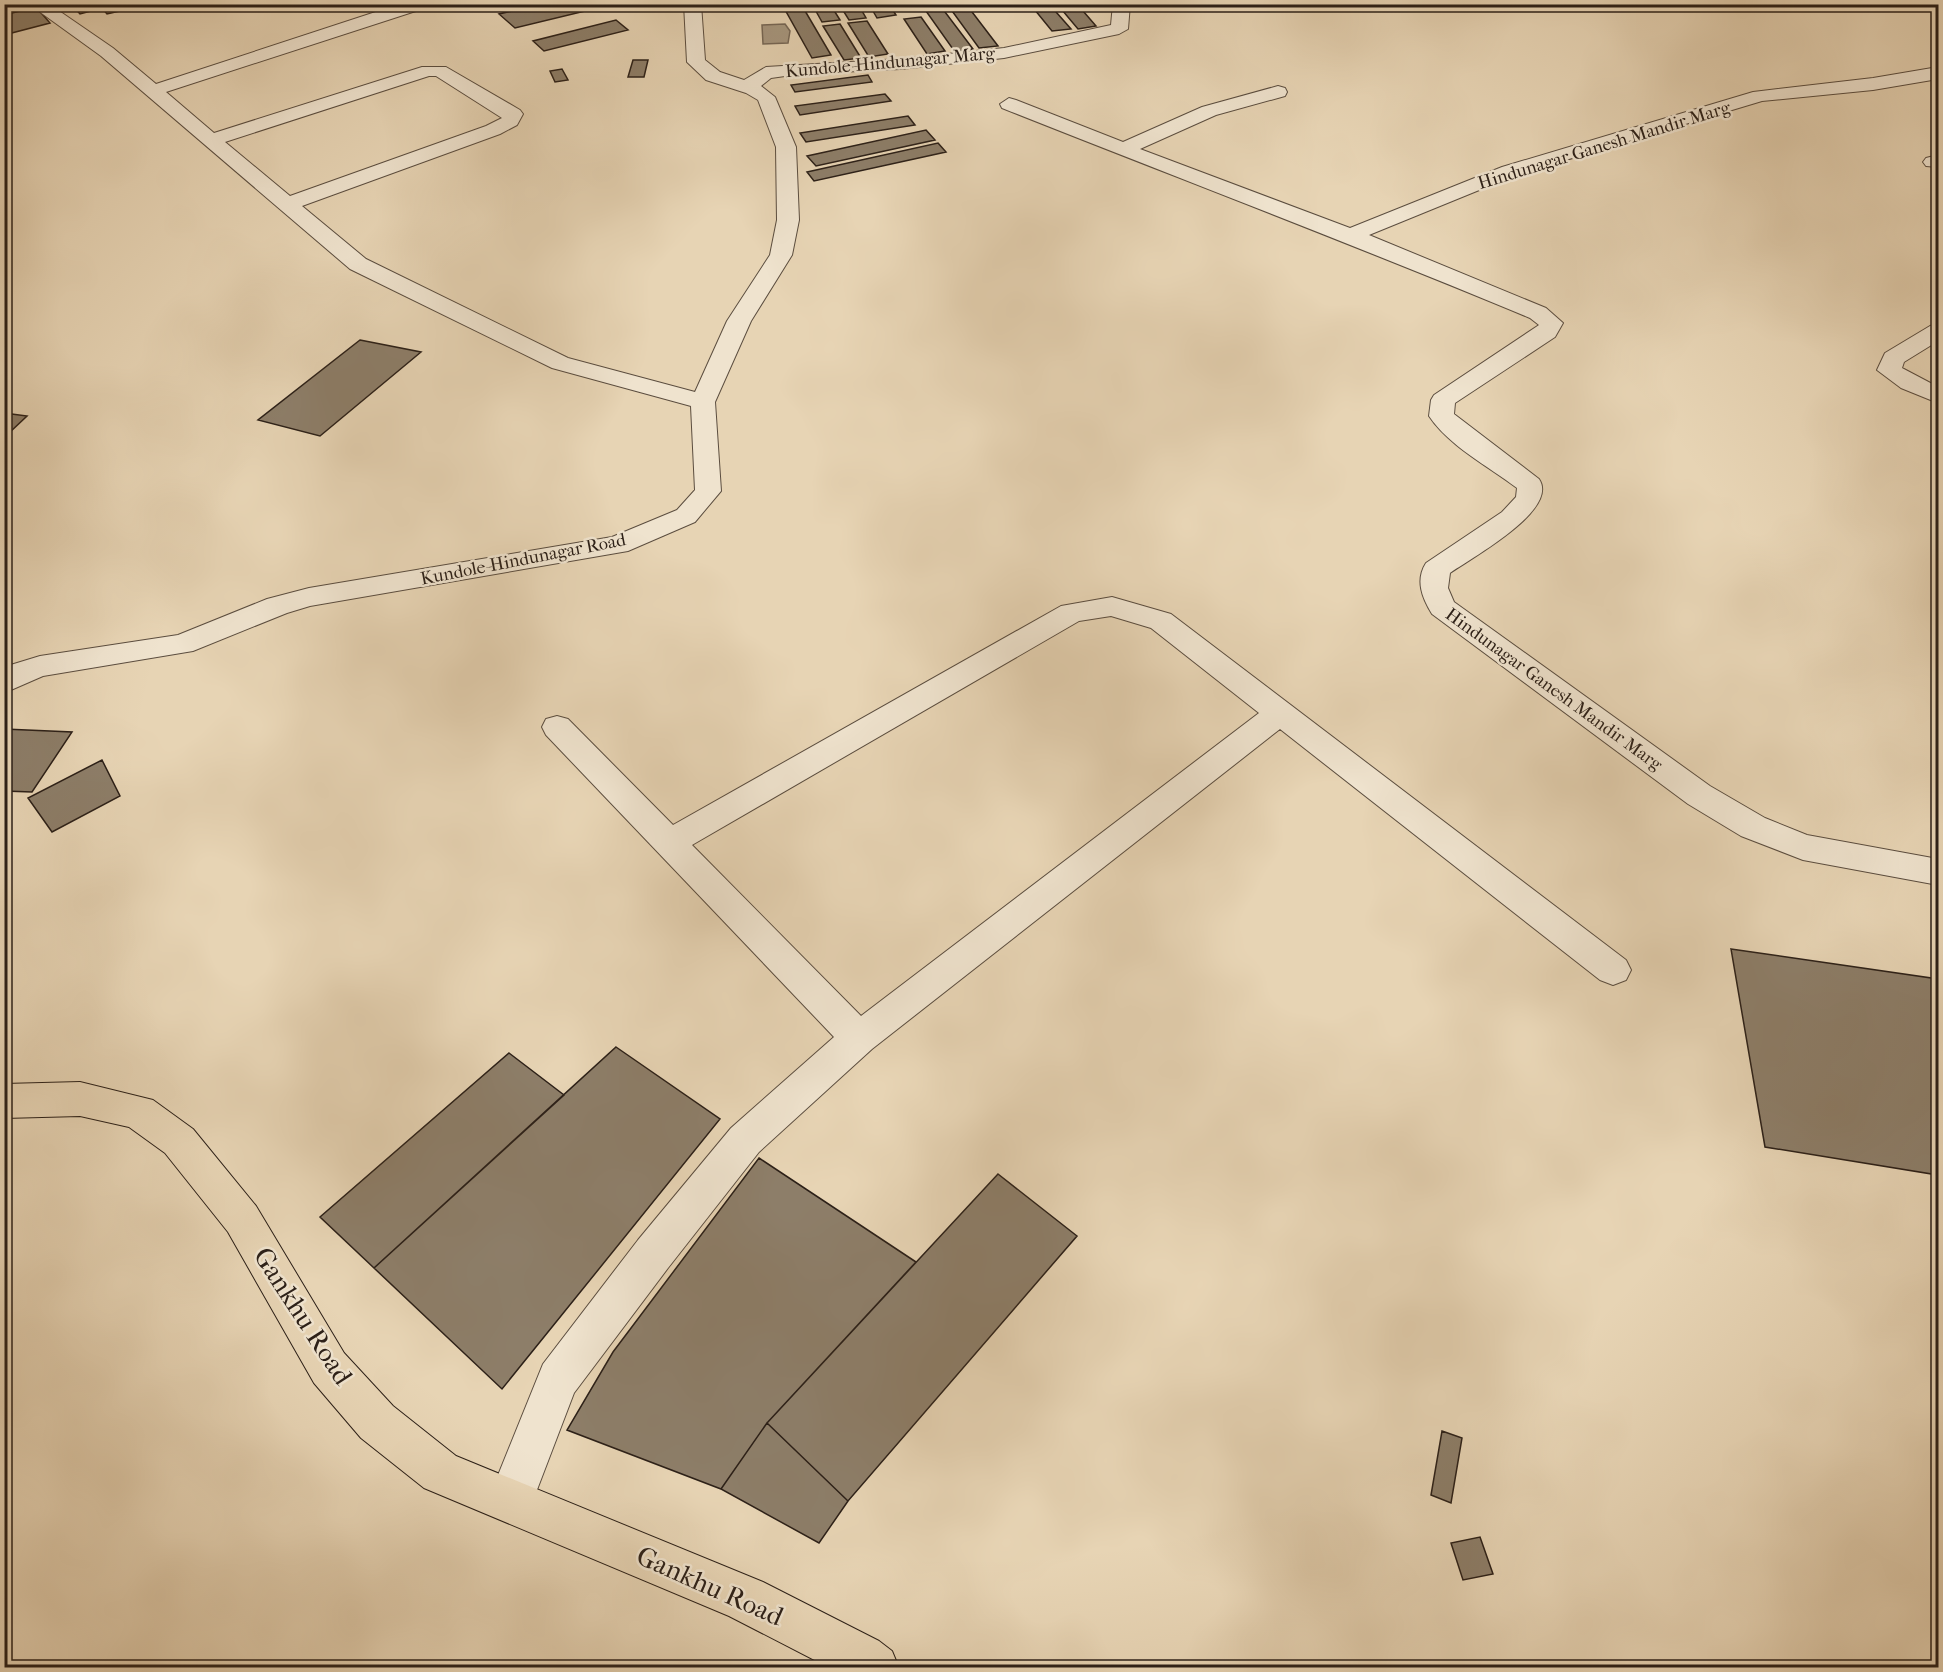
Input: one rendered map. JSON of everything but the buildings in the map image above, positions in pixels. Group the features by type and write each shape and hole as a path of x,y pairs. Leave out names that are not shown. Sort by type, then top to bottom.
{"main road":[{"name":"Gankhu Road","path":"4,1101 80,1099 139,1112 179,1141 242,1219 329,1368 377,1422 440,1472 746,1599 862,1658 875,1668"}],"street":[{"path":"38,4 107,52 358,264 560,363 703,402"},
{"path":"153,91 419,4"},
{"path":"692,4 696,62 712,76 747,87"},
{"name":"Kundole-Hindunagar Marg","path":"747,87 766,73 969,57 1084,37 1119,29 1122,4"},
{"path":"211,140 428,70 440,71 513,114 510,121 493,130 287,204"},
{"name":"Hindunagar Ganesh Mandir Marg","path":"1350,234 1509,171 1760,96 1873,84 1938,73"},
{"name":"Kundole-Hindunagar Road","path":"4,683 16,675 39,666 183,644 277,606 309,597 618,545 686,516 708,491 703,402 739,321 781,255 788,220 786,147 766,98 747,87"},
{"path":"1123,149 1209,111 1278,92"},
{"path":"1009,104 1350,234"},
{"name":"Hindunagar Ganesh Mandir Marg","path":"1350,234 1538,313 1551,323 1547,332 1443,400 1441,416 1456,431 1530,485 1529,499 1512,518 1436,569 1434,588 1442,608 1699,795 1753,827 1803,847 1938,872"},
{"path":"1938,331 1893,358 1889,370 1938,396"},
{"path":"669,843 1071,613 1112,606 1161,621 1613,970"},
{"path":"511,1500 558,1379 639,1272 745,1140 859,1038 1281,712"},
{"path":"557,727 859,1038"}],"shaded area":[{"path":"785,24 790,31 788,43 763,44 762,25"}]}
